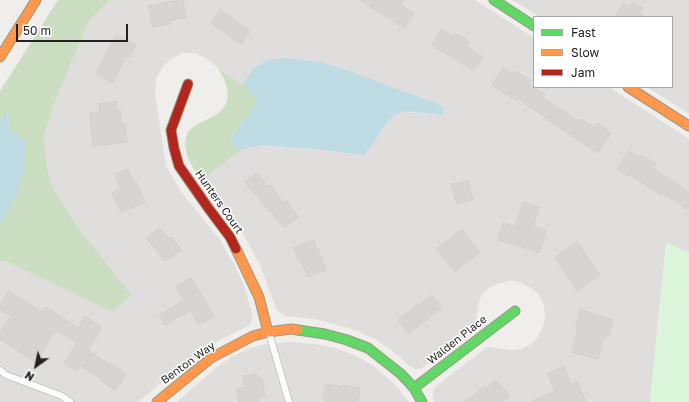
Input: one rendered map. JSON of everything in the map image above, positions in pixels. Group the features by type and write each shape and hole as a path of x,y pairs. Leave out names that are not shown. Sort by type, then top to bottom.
{"street":[{"path":"0,57 36,0"},
{"path":"494,0 533,25"},
{"name":"Hunters Court","path":"188,84 171,130 178,166 230,237 259,297 268,332"},
{"path":"630,88 689,126"},
{"name":"Walden Place","path":"414,388 515,310"},
{"name":"Benton Way","path":"157,402 211,358 253,336 268,332 291,329 325,334 368,348 401,374 414,388 422,402"}],"lane":[{"path":"268,332 289,402"},
{"path":"0,370 6,376 62,396 70,402"},
{"path":"0,380 6,376"}],"shaded area":[{"path":"110,0 475,0 533,37 533,88 611,88 689,139 689,253 666,243 650,402 435,402 433,397 434,388 487,347 512,350 521,349 532,344 538,337 543,327 545,317 544,305 540,296 531,288 511,280 491,287 483,293 479,302 476,322 471,331 421,369 416,369 409,366 399,356 375,339 357,331 314,319 285,316 277,310 260,265 242,232 202,181 241,150 261,145 315,149 363,155 389,119 397,113 405,112 438,115 436,103 342,68 321,62 254,68 241,86 208,59 195,53 183,53 164,65 156,79 155,94 166,166 182,193 220,240 234,264 244,285 252,313 251,323 248,326 212,344 189,360 138,402 0,402 0,261 6,261 77,226 54,189 48,173 44,136 52,109 89,21"},
{"path":"513,0 689,0 689,114 649,88 673,88 673,16 537,16"},
{"path":"289,342 315,344 335,348 354,355 374,366 395,385 409,402 177,402 217,367 233,356 265,344"}],"green space":[{"path":"58,0 110,0 89,21 52,109 44,136 48,173 54,189 77,226 131,295 113,312 6,261 0,261 0,224 14,200 7,113 0,120 0,91"},
{"path":"218,68 250,91 256,97 257,103 230,139 234,148 241,150 202,181 188,159 186,140 189,132 194,126 217,114 223,108 227,100 227,87"},
{"path":"666,243 689,253 689,402 650,402"}],"water":[{"path":"286,58 321,62 342,68 436,103 442,107 443,114 438,115 403,112 396,114 386,124 373,144 363,155 315,149 261,145 241,150 234,148 230,139 257,103 256,97 250,91 241,86 254,68 268,60"},
{"path":"7,112 9,129 25,140 25,157 19,190 12,205 0,224 0,120"}],"building":[{"path":"183,0 186,18 170,20 170,24 153,27 149,6"},
{"path":"360,0 403,0 401,5 414,13 405,28"},
{"path":"633,2 643,8 640,13 644,16 616,16 624,3 630,7"},
{"path":"220,10 250,31 241,44 211,23"},
{"path":"442,30 452,36 455,33 470,42 467,47 483,57 474,71 432,45"},
{"path":"116,35 136,45 130,57 126,56 113,83 96,74"},
{"path":"504,68 514,74 516,71 531,81 529,84 533,88 545,95 543,98 580,122 581,119 594,128 597,123 611,133 598,153 519,99 517,101 492,85"},
{"path":"116,102 117,110 120,110 122,124 125,124 127,142 93,146 90,113 100,112 99,104"},
{"path":"629,151 640,158 642,155 656,164 653,168 689,192 689,210 662,193 661,195 629,174 628,176 617,169"},
{"path":"128,169 145,202 121,212 112,193 121,189 115,175"},
{"path":"257,173 268,187 270,185 283,203 286,200 298,217 284,228 245,182"},
{"path":"468,181 473,200 457,204 451,185"},
{"path":"523,202 539,207 533,226 545,230 545,235 539,253 498,240 503,223 515,227"},
{"path":"160,228 168,238 171,237 181,250 165,261 147,238"},
{"path":"462,230 480,252 455,272 437,249"},
{"path":"314,240 326,270 308,277 294,248"},
{"path":"577,242 600,275 577,291 555,258"},
{"path":"191,278 214,316 199,325 190,310 165,325 159,316 184,300 176,287"},
{"path":"9,291 42,312 46,307 78,328 85,316 102,328 88,350 126,374 115,391 100,380 101,379 80,365 76,371 64,363 77,343 56,330 36,362 0,339 0,333 11,316 0,309 0,306"},
{"path":"432,295 442,307 409,334 398,320"},
{"path":"581,310 613,320 608,337 604,336 598,359 572,352"},
{"path":"564,367 571,384 577,381 586,402 530,402 555,391 548,374"},
{"path":"255,374 262,379 265,397 258,398 258,402 239,402 236,389 245,387 243,377"},
{"path":"496,380 510,396 503,402 465,402 485,386 487,388"},
{"path":"326,384 360,388 358,402 336,402 323,400"}],"traffic: fast":[{"path":"494,0 533,25"},
{"path":"414,388 515,311"},
{"path":"298,330 325,334 368,348 401,374 414,388 422,402"}],"traffic: slow":[{"path":"0,57 36,0"},
{"path":"630,88 689,126"},
{"path":"236,249 259,297 268,332"},
{"path":"157,402 211,358 253,336 268,332 291,329 298,330"}],"traffic: jam":[{"path":"188,84 171,130 179,166 230,237 236,249"}]}
